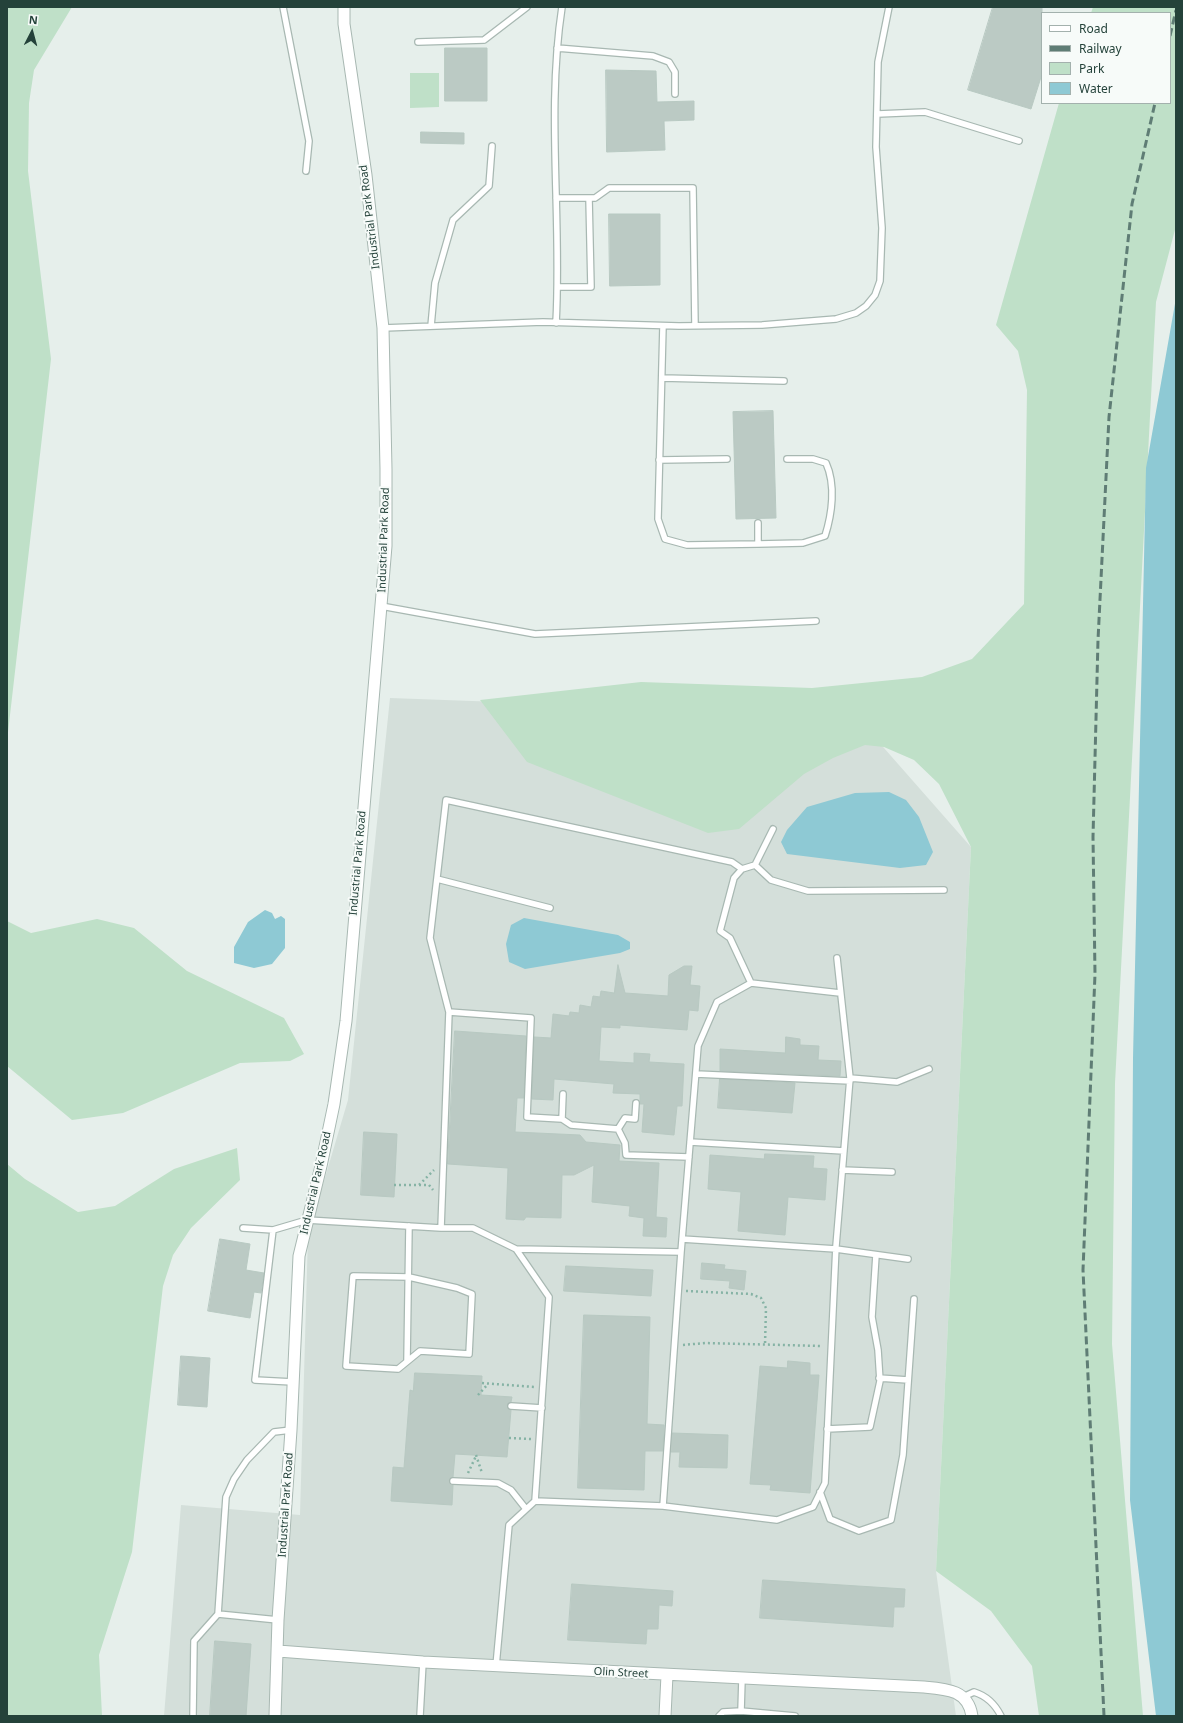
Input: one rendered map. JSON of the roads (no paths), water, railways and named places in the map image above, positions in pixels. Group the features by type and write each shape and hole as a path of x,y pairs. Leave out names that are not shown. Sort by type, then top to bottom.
{"street":[{"name":"Industrial Park Road","path":"275,1716 278,1620 291,1430 299,1256 321,1166 334,1104 346,1021 386,546 382,328 366,175 344,24 344,7"},
{"name":"Olin Street","path":"278,1651 496,1666 924,1686 946,1689 963,1697"},
{"path":"665,1716 667,1675"},
{"path":"963,1697 970,1706 972,1716"}],"lane":[{"path":"283,7 309,141 306,171"},
{"path":"418,42 484,40 527,7"},
{"path":"556,323 558,287 554,97 557,48 562,7"},
{"path":"382,328 556,323 663,326 762,325 836,319 856,313 866,306 876,295 880,281 882,264 882,228 876,148 878,114 878,62 889,7"},
{"path":"557,48 653,56 669,62 675,72 675,94"},
{"path":"878,114 925,112 1019,141"},
{"path":"431,326 435,283 453,220 489,186 492,146"},
{"path":"556,198 595,198 609,188 693,188 695,326"},
{"path":"558,287 591,287 589,198"},
{"path":"663,326 658,518 665,539 687,545 758,544 803,543 824,536 831,517 831,474 826,463 813,459 787,459"},
{"path":"662,378 784,381"},
{"path":"659,460 727,459"},
{"path":"758,523 758,544"},
{"path":"381,606 535,634 816,621"},
{"path":"441,1228 449,1012 430,938 446,800 732,862 742,869"},
{"path":"751,983 730,938 720,930 734,878 742,869 755,865 773,829"},
{"path":"755,865 771,880 808,891 944,890"},
{"path":"437,879 550,908"},
{"path":"496,1666 509,1525 535,1501 663,1506 777,1520 813,1506 825,1482 836,1249 850,1080 837,958"},
{"path":"663,1506 678,1290 698,1046 717,1002 751,983 840,993"},
{"path":"449,1012 531,1018 527,1117 562,1119 571,1125 618,1129"},
{"path":"696,1074 897,1082 929,1069"},
{"path":"562,1119 564,1094"},
{"path":"618,1129 625,1118 635,1119 636,1103"},
{"path":"618,1129 625,1143 626,1156 689,1157"},
{"path":"690,1142 844,1151"},
{"path":"842,1170 892,1172"},
{"path":"243,1228 273,1230 307,1220 441,1228 473,1228 516,1249 681,1252"},
{"path":"407,1361 410,1226"},
{"path":"273,1230 255,1380 293,1382"},
{"path":"682,1239 836,1249 908,1259"},
{"path":"516,1249 549,1297 535,1501"},
{"path":"827,1429 870,1428 880,1378 878,1350 872,1317 876,1255"},
{"path":"353,1276 409,1277 457,1288 472,1294 469,1354 420,1351 398,1369 346,1366 353,1276"},
{"path":"820,1492 830,1519 859,1531 891,1520 903,1455 914,1299"},
{"path":"880,1378 908,1380"},
{"path":"511,1406 542,1408"},
{"path":"192,1716 194,1641 218,1614 226,1497 234,1479 247,1460 274,1432 291,1430"},
{"path":"453,1481 498,1483 511,1490 526,1509"},
{"path":"218,1614 278,1620"},
{"path":"420,1716 423,1662"},
{"path":"741,1711 742,1678"},
{"path":"963,1697 974,1692 982,1694 996,1707 1001,1716"},
{"path":"719,1716 723,1712 741,1711 795,1716"}],"water":[{"path":"1176,298 1176,1716 1156,1716 1130,1500 1133,1058 1146,468"},
{"path":"889,792 906,800 919,817 933,852 926,865 900,868 787,854 781,842 787,830 807,807 855,793"},
{"path":"265,910 272,913 275,919 281,916 285,919 285,948 272,964 254,968 234,963 234,947 248,922"},
{"path":"524,918 618,935 630,942 630,949 620,953 525,969 509,962 506,944 511,925"}],"railway":[{"path":"1171,32 1176,10"},
{"path":"1104,1716 1083,1270 1095,974 1093,837 1098,640 1109,417 1132,204 1155,104"}]}
